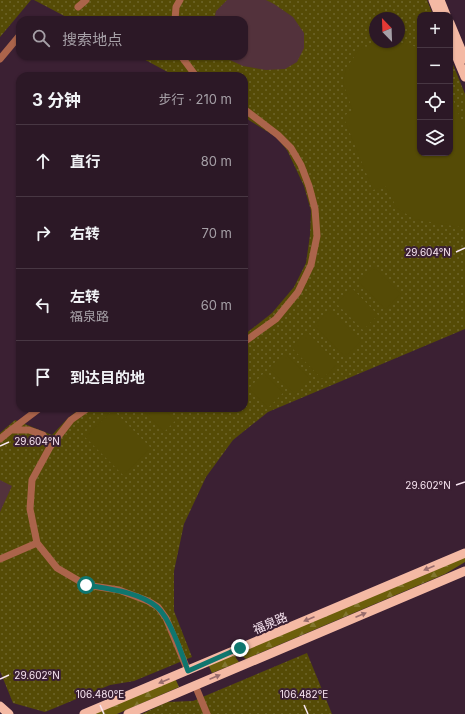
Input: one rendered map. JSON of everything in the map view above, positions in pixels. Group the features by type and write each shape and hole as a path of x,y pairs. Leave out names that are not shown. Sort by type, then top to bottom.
{"main road":[{"path":"433,0 438,12"},
{"path":"440,0 445,12"},
{"path":"453,31 465,59"},
{"path":"453,48 465,77"},
{"name":"福泉路","path":"84,714 465,553"},
{"path":"128,714 465,571"},
{"path":"240,648 238,657 247,663"},
{"path":"0,706 9,714"}],"street":[{"path":"78,7 86,0"},
{"path":"175,16 176,7 180,0"},
{"path":"0,59 16,40"},
{"path":"184,60 193,72"},
{"path":"248,112 278,135 291,148 301,165 316,209 317,236 311,265 298,292 276,319 248,339"},
{"path":"0,439 35,412"},
{"path":"82,412 71,420 50,447 32,480 30,509 38,543 57,568 86,585 119,590 148,601 158,608 166,618 188,671"},
{"path":"11,430 29,430 43,435 50,447"},
{"path":"0,558 38,543"},
{"path":"195,685 208,714"}],"green space":[{"path":"465,555 465,562 445,574 246,659 241,655 242,650"},
{"path":"235,653 239,662 212,673 208,664"},
{"path":"175,678 179,687 117,714 91,714"}],"shaded area":[{"path":"0,0 31,0 16,16 0,37"},
{"path":"34,0 427,0 432,12 417,12 417,156 453,156 453,64 465,94 465,329 268,412 233,440 206,477 184,524 174,571 174,611 192,657 134,681 110,685 45,712 13,703 0,671 0,433 15,420 52,435 76,412 248,412 248,332 272,313 294,287 306,263 310,235 311,211 304,186 287,150 276,137 248,120 248,72 168,72 145,60 248,60 248,16 64,16"},
{"path":"405,44 417,47 417,156 453,156 453,100 465,130 465,222 458,227 414,219 397,208 385,186 373,190 343,116 353,111 343,83 346,68 363,45 366,47 369,45 369,48 405,48"},
{"path":"374,267 401,294 385,309 359,282"},
{"path":"352,288 378,315 363,330 336,303"},
{"path":"330,310 361,341 345,357 314,325"},
{"path":"307,332 338,364 322,379 291,347"},
{"path":"285,353 310,379 295,394 269,368"},
{"path":"264,373 283,393 268,408 249,388"},
{"path":"111,412 115,412 151,448 123,475 85,437"},
{"path":"145,412 167,412 175,421 164,432"},
{"path":"307,653 332,714 142,714 167,702 193,701"}],"building":[{"path":"227,0 266,0 274,4 293,17 304,33 304,48 297,62 285,69 266,70 243,66 230,60 248,60 248,16 215,16 216,11"},
{"path":"0,480 12,486 0,512"}],"route":[{"path":"86,585 119,590 148,601 158,608 166,618 188,671 240,648"}]}
